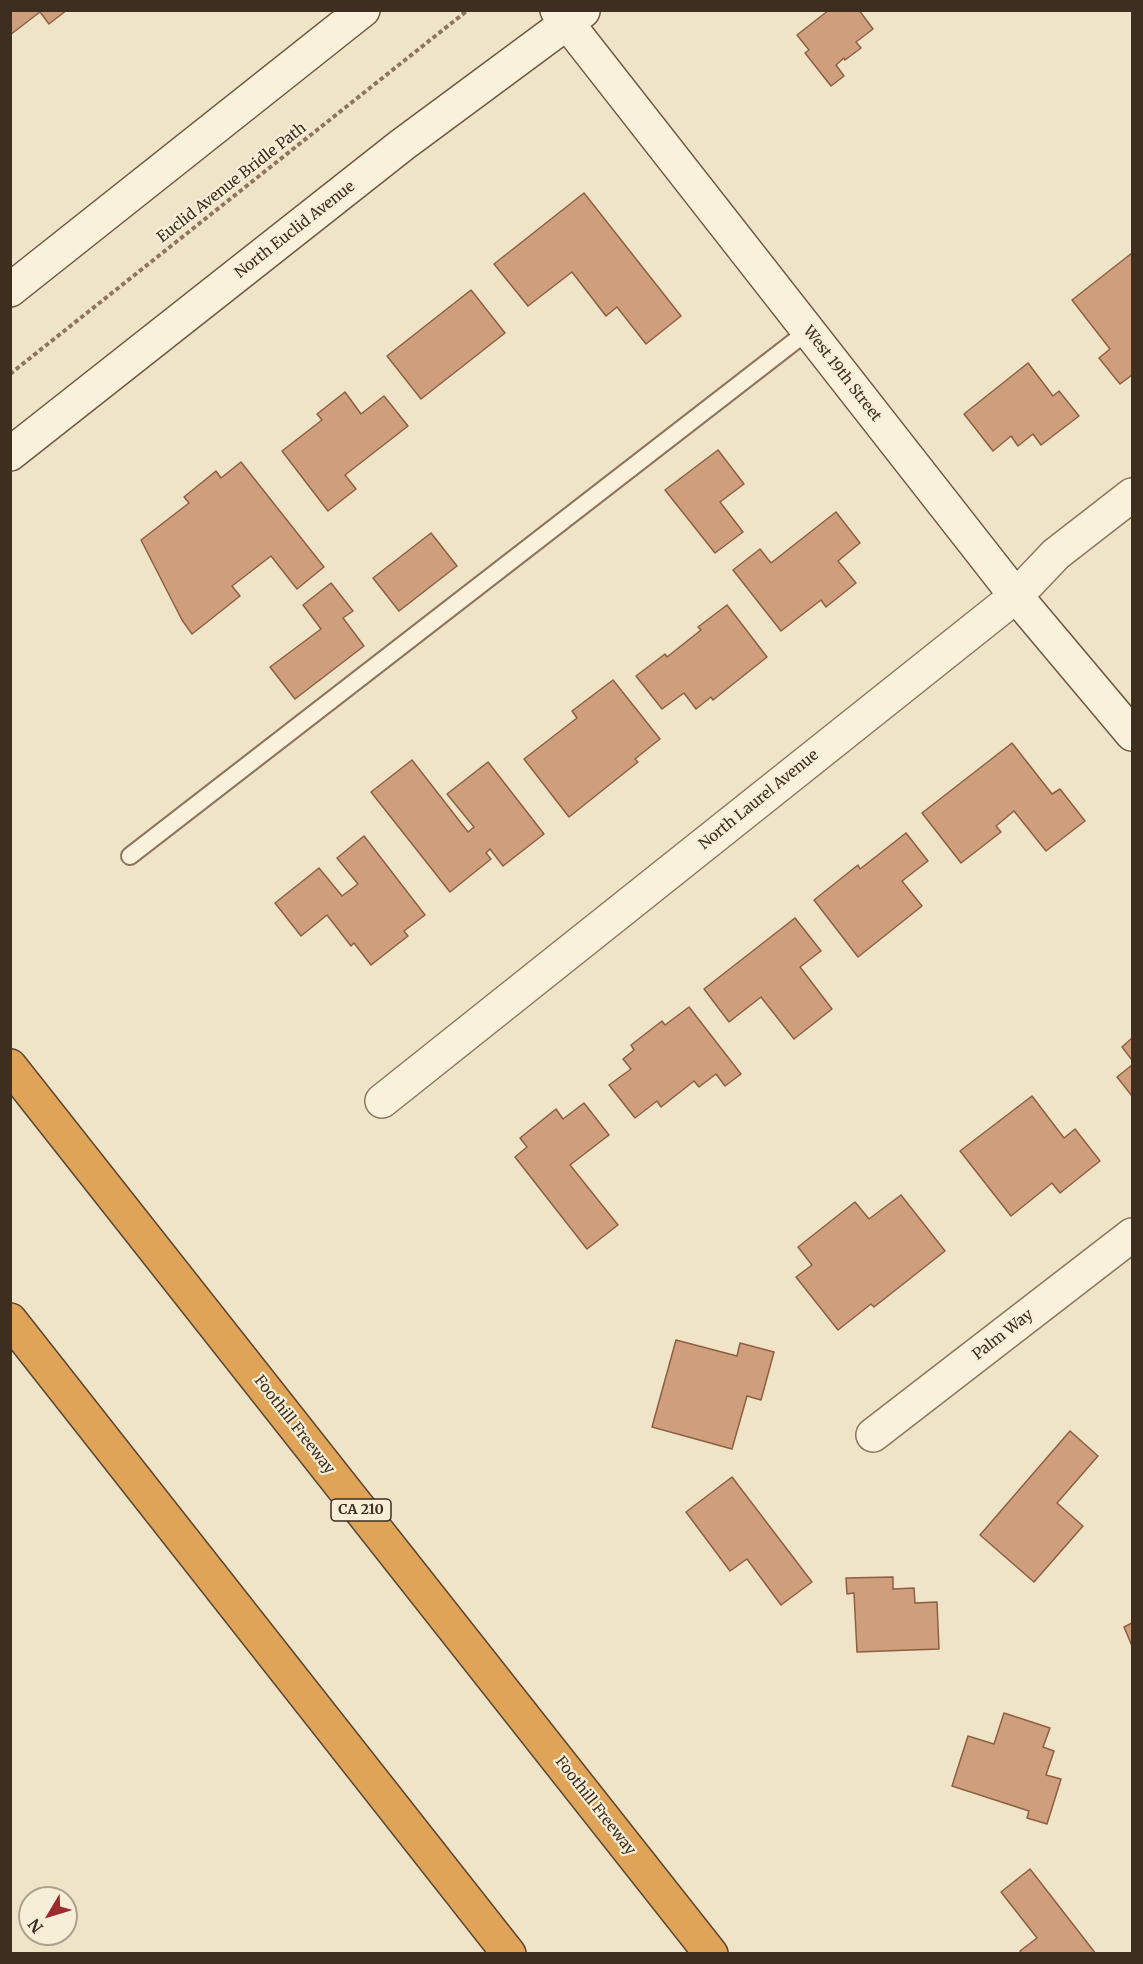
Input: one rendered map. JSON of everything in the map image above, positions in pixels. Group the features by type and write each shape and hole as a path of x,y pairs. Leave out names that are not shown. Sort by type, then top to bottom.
{"highway":[{"name":"Foothill Freeway","path":"10,1066 711,1953"},
{"path":"10,1320 509,1953"}],"main road":[{"path":"11,289 363,10"},
{"name":"West 19th Street","path":"569,15 808,331 1016,596 1132,734"},
{"name":"North Euclid Avenue","path":"10,454 569,15"},
{"name":"North Laurel Avenue","path":"382,1101 1016,596 1056,554 1132,495"},
{"name":"Palm Way","path":"873,1435 1132,1234"}],"lane":[{"path":"130,856 808,331"}],"path":[{"name":"Euclid Avenue Bridle Path","path":"10,374 468,10"}],"building":[{"path":"10,10 67,10 49,24 40,12 10,35"},
{"path":"829,10 859,10 873,29 856,42 861,48 836,65 844,76 831,86 805,53 809,50 797,35"},
{"path":"584,193 681,316 646,344 617,307 606,316 572,272 528,306 494,264"},
{"path":"1132,253 1132,375 1120,384 1099,358 1110,349 1072,300"},
{"path":"471,290 505,333 421,399 387,356"},
{"path":"1028,363 1053,396 1059,391 1079,416 1041,445 1033,434 1018,446 1011,436 993,451 964,414"},
{"path":"345,392 361,414 384,396 408,426 345,475 356,489 328,511 282,451 322,420 317,414"},
{"path":"718,450 744,484 720,502 743,532 715,553 665,490"},
{"path":"241,462 324,567 297,589 271,556 232,586 240,596 192,634 182,620 141,540 189,503 184,497 216,471 221,478"},
{"path":"836,512 860,543 838,561 856,583 826,607 821,600 781,631 733,570 760,549 771,563"},
{"path":"431,533 457,566 399,611 373,578"},
{"path":"331,583 353,611 343,618 364,646 295,699 270,667 321,629 303,605"},
{"path":"727,605 767,657 713,700 711,697 696,709 684,693 662,709 636,676 665,654 667,657 701,630 698,627"},
{"path":"613,680 660,739 635,759 638,762 569,817 524,759 577,718 572,711"},
{"path":"1012,743 1052,794 1060,789 1085,821 1046,851 1014,811 996,826 1001,832 961,863 922,813"},
{"path":"412,760 468,832 474,827 447,794 488,762 544,834 503,866 490,849 486,853 491,859 450,892 371,792"},
{"path":"906,833 928,861 902,881 922,906 858,957 814,900 858,865 860,869"},
{"path":"364,836 425,915 404,931 408,936 371,965 354,943 351,946 327,915 301,936 275,903 319,868 342,896 358,884 337,858"},
{"path":"795,918 821,951 800,967 832,1009 794,1039 761,997 729,1022 704,989"},
{"path":"689,1007 741,1074 725,1086 716,1074 699,1087 694,1081 661,1107 657,1101 635,1118 609,1085 631,1069 623,1059 634,1050 631,1045 662,1021 665,1025"},
{"path":"1132,1038 1132,1060 1122,1047"},
{"path":"1132,1065 1132,1096 1117,1077"},
{"path":"1032,1096 1064,1138 1075,1129 1100,1161 1060,1193 1052,1183 1011,1216 960,1151"},
{"path":"584,1103 609,1135 570,1165 618,1225 587,1249 515,1157 527,1147 520,1138 556,1109 563,1119"},
{"path":"901,1195 945,1251 874,1307 871,1304 838,1330 796,1277 812,1265 798,1247 855,1202 869,1219"},
{"path":"676,1340 737,1356 740,1343 774,1352 761,1400 747,1396 732,1449 652,1427"},
{"path":"1070,1431 1098,1456 1057,1503 1083,1526 1034,1582 980,1535"},
{"path":"732,1477 812,1582 781,1605 747,1559 730,1571 686,1512"},
{"path":"893,1577 893,1589 914,1588 915,1603 937,1602 939,1649 857,1652 854,1593 847,1594 846,1578"},
{"path":"1132,1623 1132,1646 1124,1627"},
{"path":"1004,1713 1050,1728 1043,1747 1054,1751 1046,1775 1061,1779 1047,1824 1027,1818 1029,1811 952,1786 968,1736 994,1744"},
{"path":"1030,1869 1096,1954 1022,1954 1020,1951 1037,1938 1001,1892"}]}
